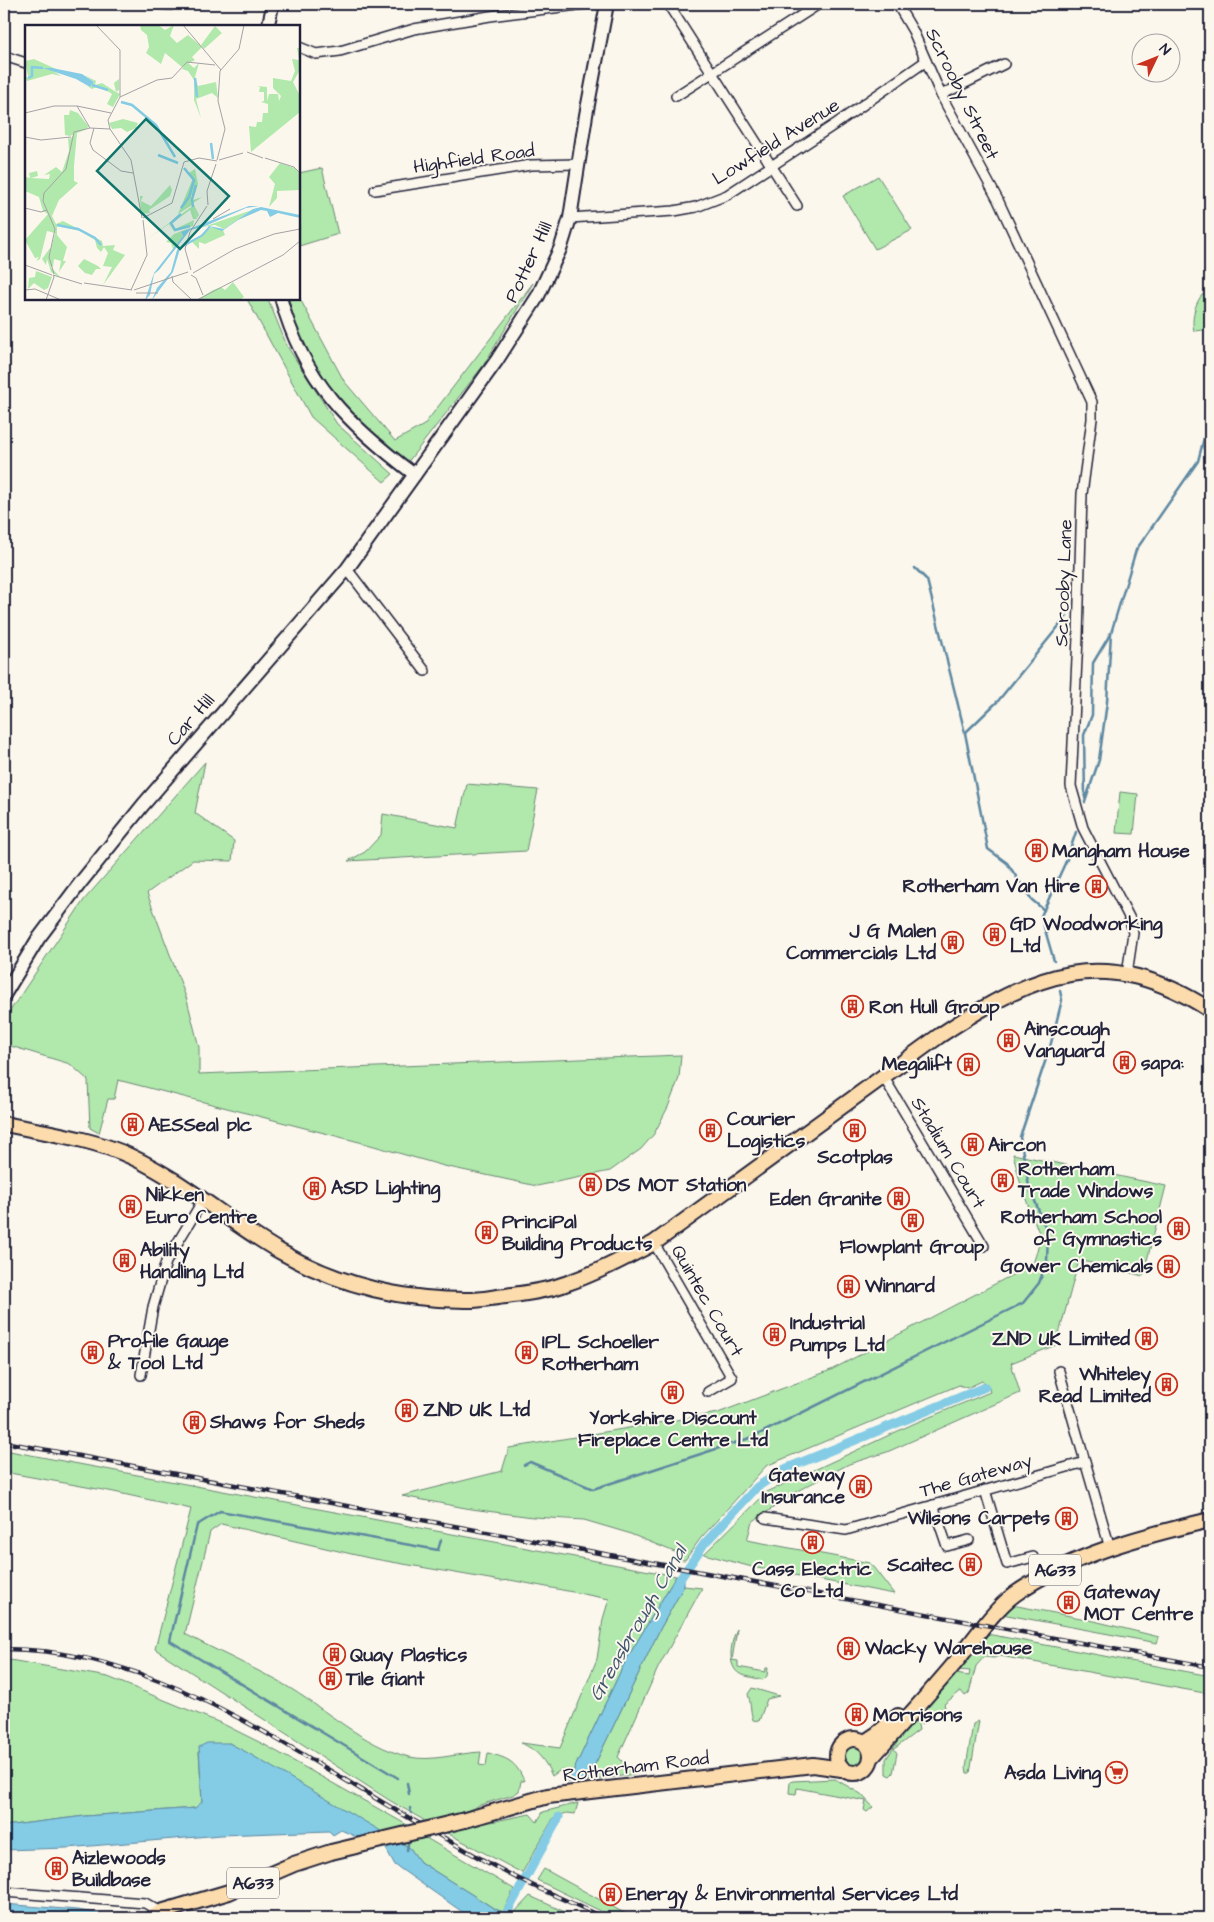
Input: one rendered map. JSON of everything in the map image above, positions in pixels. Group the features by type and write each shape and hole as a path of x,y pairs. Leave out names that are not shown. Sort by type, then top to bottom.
{"main road":[{"name":"Potter Hill","path":"415,476 497,360 538,296 561,247 570,218 607,4"},
{"name":"Car Hill","path":"4,995 38,939 87,874 143,804 347,569 415,476"},
{"path":"4,1124 102,1145 131,1156 158,1171 280,1252 329,1276 409,1298 466,1300 530,1293 564,1285 654,1243 883,1076 973,1013 1032,983 1060,975 1085,972 1127,974 1164,985 1192,998 1210,1010"},
{"name":"Rotherham Road","path":"157,1915 229,1892 294,1864 331,1852 554,1796 813,1765 842,1769 849,1773 859,1773 868,1767 872,1757 1015,1594 1058,1569 1110,1548 1210,1520"},
{"name":"Rotherham Road","path":"813,1765 837,1752 840,1746 847,1740 857,1739 865,1742 939,1682"},
{"path":"865,1742 869,1746 872,1757"},
{"path":"837,1752 838,1764 842,1769"}],"street":[{"path":"158,4 171,5"},
{"path":"268,25 273,4"},
{"path":"300,47 316,54 340,51 414,29 490,16 586,4"},
{"path":"668,4 797,206"},
{"path":"676,96 818,4"},
{"name":"Scrooby Street","path":"897,4 907,19 940,95 998,200"},
{"path":"4,56 25,63"},
{"name":"Lowfield Avenue","path":"570,218 674,211 696,207 727,194 837,123 926,62"},
{"path":"940,95 1004,64"},
{"name":"Highfield Road","path":"375,190 531,165 578,164"},
{"name":"Scrooby Lane","path":"998,200 1092,402 1092,419 1082,494 1071,786 1087,837 1130,919 1133,934 1127,974"},
{"path":"281,300 296,340 313,374 330,398 348,420 415,476"},
{"path":"347,569 425,671"},
{"name":"Stadium Court","path":"883,1076 984,1246"},
{"path":"141,1375 153,1307 166,1262 203,1200"},
{"name":"Quintec Court","path":"654,1243 732,1378 708,1392"},
{"path":"1058,1371 1110,1548"},
{"name":"The Gateway","path":"765,1518 846,1530 1085,1462"},
{"path":"985,1490 1007,1564 1033,1557"},
{"path":"933,1505 947,1546 970,1540"},
{"path":"4,1892 145,1903 157,1915"}],"green space":[{"path":"322,168 338,234 300,246 300,173"},
{"path":"878,176 912,230 875,249 843,196"},
{"path":"533,283 483,366 407,463 349,416 298,337 289,300 300,299 344,381 395,441 424,425"},
{"path":"1203,294 1210,297 1210,325 1203,330 1194,331 1194,311"},
{"path":"248,300 268,300 287,346 337,424 393,474 384,482 311,417"},
{"path":"205,762 195,813 234,841 232,861 193,860 147,893 187,1000 199,1047 199,1074 681,1055 679,1078 668,1107 654,1134 641,1149 610,1171 537,1186 444,1166 367,1144 118,1080 114,1099 108,1099 99,1133 90,1128 88,1080 70,1064 4,1044 4,1020 84,900"},
{"path":"467,784 538,790 526,851 348,861 365,852 381,835 383,814 457,828"},
{"path":"1120,792 1138,794 1134,834 1116,833"},
{"path":"1013,1154 1166,1186 1143,1276 1079,1260 1056,1345 1011,1363 1020,1393 887,1452 849,1464 801,1489 752,1522 747,1540 870,1563 894,1594 752,1567 704,1554 767,1492 913,1424 990,1392 988,1385 982,1381 967,1388 959,1385 766,1466 700,1539 685,1560 675,1559 677,1553 628,1533 584,1520 533,1517 471,1509 402,1496 502,1471 509,1448 718,1413 831,1370 1033,1264 1041,1238 1022,1189"},
{"path":"4,1450 676,1576 625,1662 568,1782 562,1769 552,1776 540,1756 521,1743 560,1748 597,1659 603,1619 609,1599 510,1580 501,1581 369,1558 221,1524 210,1532 185,1634 283,1684 375,1744 409,1757 418,1758 436,1758 481,1752 479,1765 486,1766 488,1753 510,1761 521,1774 524,1781 521,1781 519,1791 513,1795 480,1805 456,1816 427,1822 389,1800 155,1649 191,1509 114,1492 4,1472"},
{"path":"684,1586 702,1588 658,1668 618,1757 635,1774 587,1781 659,1631"},
{"path":"1012,1605 1086,1619 1159,1637 1157,1643 1002,1614"},
{"path":"737,1629 732,1660 738,1661 738,1667 765,1672 766,1668 768,1668 767,1676 763,1680 740,1674 733,1665 731,1659 731,1653"},
{"path":"987,1634 1210,1676 1210,1694 1000,1656 994,1658 984,1657 976,1666 969,1693 965,1696 961,1691 944,1704 945,1707 922,1724 915,1715 935,1697 955,1674 969,1676 970,1671 958,1670"},
{"path":"4,1659 108,1677 223,1724 265,1745 409,1826 383,1833 229,1743 199,1751 202,1803 195,1808 85,1816 4,1826"},
{"path":"752,1688 779,1696 767,1699 759,1721 753,1720 752,1717 748,1694"},
{"path":"914,1717 917,1720 919,1730 894,1749 897,1753 893,1773 890,1776 886,1774 886,1759"},
{"path":"979,1721 970,1773 967,1773 966,1767 973,1724"},
{"path":"854,1745 862,1748 865,1756 862,1764 854,1767 846,1764 843,1756 846,1748"},
{"path":"835,1779 861,1794 873,1807 867,1812 864,1810 866,1801 797,1788 796,1794 789,1793 790,1782 793,1781"},
{"path":"578,1803 575,1814 567,1813 554,1817 522,1873 447,1833 466,1827 530,1814 537,1822 543,1812"},
{"path":"426,1838 514,1889 503,1912 495,1909 420,1862 410,1848 401,1843"},
{"path":"544,1869 633,1918 615,1918 537,1880"},
{"path":"530,1896 578,1918 514,1918 512,1915"}],"water":[{"path":"676,1576 684,1577 684,1586 659,1631 587,1781 568,1782 625,1662"},
{"path":"207,1743 229,1743 248,1753 410,1848 420,1862 495,1909 503,1912 510,1909 514,1918 471,1918 395,1865 385,1847 364,1836 359,1838 341,1830 333,1835 329,1831 221,1835 67,1848 4,1850 4,1826 85,1816 195,1808 202,1802 199,1747"},
{"path":"4,1904 77,1910 127,1918 4,1918"}],"waterway":[{"path":"1085,802 1099,760 1107,702 1111,633 1136,550 1198,461 1210,415"},
{"path":"915,568 927,580 965,733 988,849 1007,863 1032,900 1044,910"},
{"path":"965,733 998,701 1067,616"},
{"path":"1085,798 1084,735 1092,715 1093,663 1111,633"},
{"path":"1054,961 1041,916 1067,859 1076,832"},
{"path":"524,1465 530,1462 593,1489 753,1437 1023,1303 1039,1283 1047,1261 1048,1234 1029,1186 1020,1137 1050,1047 1062,1000 1060,991"},
{"name":"Greasbrough Canal","path":"676,1585 704,1544 757,1487 785,1469 985,1387"},
{"path":"398,1778 170,1641 197,1525 220,1511 438,1550 441,1540"},
{"path":"407,1783 409,1794"},
{"path":"410,1808 411,1813"},
{"name":"Greasbrough Canal","path":"504,1918 559,1817"},
{"path":"407,1850 409,1838"}],"railway":[{"path":"4,1442 1210,1667"},
{"path":"4,1649 58,1653 110,1664 161,1682 210,1703 495,1866 533,1886 605,1918"}],"place":[{"name":"Mangham House","path":"1036,851"},
{"name":"Rotherham Van Hire","path":"1096,886"},
{"name":"GD Woodworking Ltd","path":"994,935"},
{"name":"J G Malen Commercials Ltd","path":"952,942"},
{"name":"Ron Hull Group","path":"853,1007"},
{"name":"Ainscough Vanguard","path":"1008,1040"},
{"name":"sapa:","path":"1125,1063"},
{"name":"Megalift","path":"968,1064"},
{"name":"AESSeal plc","path":"132,1125"},
{"name":"Courier Logistics","path":"711,1130"},
{"name":"Scotplas","path":"855,1131"},
{"name":"Aircon","path":"972,1145"},
{"name":"Rotherham Trade Windows","path":"1002,1180"},
{"name":"DS MOT Station","path":"590,1185"},
{"name":"ASD Lighting","path":"315,1188"},
{"name":"Eden Granite","path":"898,1199"},
{"name":"Nikken Euro Centre","path":"130,1206"},
{"name":"Flowplant Group","path":"912,1221"},
{"name":"Rotherham School of Gymnastics","path":"1178,1228"},
{"name":"PrinciPal Building Products","path":"486,1233"},
{"name":"Ability Handling Ltd","path":"124,1261"},
{"name":"Gower Chemicals","path":"1169,1266"},
{"name":"Winnard","path":"849,1286"},
{"name":"Industrial Pumps Ltd","path":"774,1334"},
{"name":"ZND UK Limited","path":"1146,1339"},
{"name":"Profile Gauge & Tool Ltd","path":"92,1352"},
{"name":"IPL Schoeller Rotherham","path":"526,1353"},
{"name":"Whiteley Read Limited","path":"1167,1385"},
{"name":"Yorkshire Discount Fireplace Centre Ltd","path":"673,1392"},
{"name":"ZND UK Ltd","path":"407,1410"},
{"name":"Shaws for Sheds","path":"194,1422"},
{"name":"Gateway Insurance","path":"861,1486"},
{"name":"Wilsons Carpets","path":"1066,1518"},
{"name":"Cass Electric Co Ltd","path":"812,1543"},
{"name":"Scaitec","path":"970,1565"},
{"name":"Gateway MOT Centre","path":"1068,1603"},
{"name":"Wacky Warehouse","path":"849,1648"},
{"name":"Quay Plastics","path":"334,1655"},
{"name":"Tile Giant","path":"330,1679"},
{"name":"Morrisons","path":"857,1715"},
{"name":"Asda Living","path":"1117,1773"},
{"name":"Aizlewoods Buildbase","path":"56,1869"},
{"name":"Energy & Environmental Services Ltd","path":"610,1894"}]}
